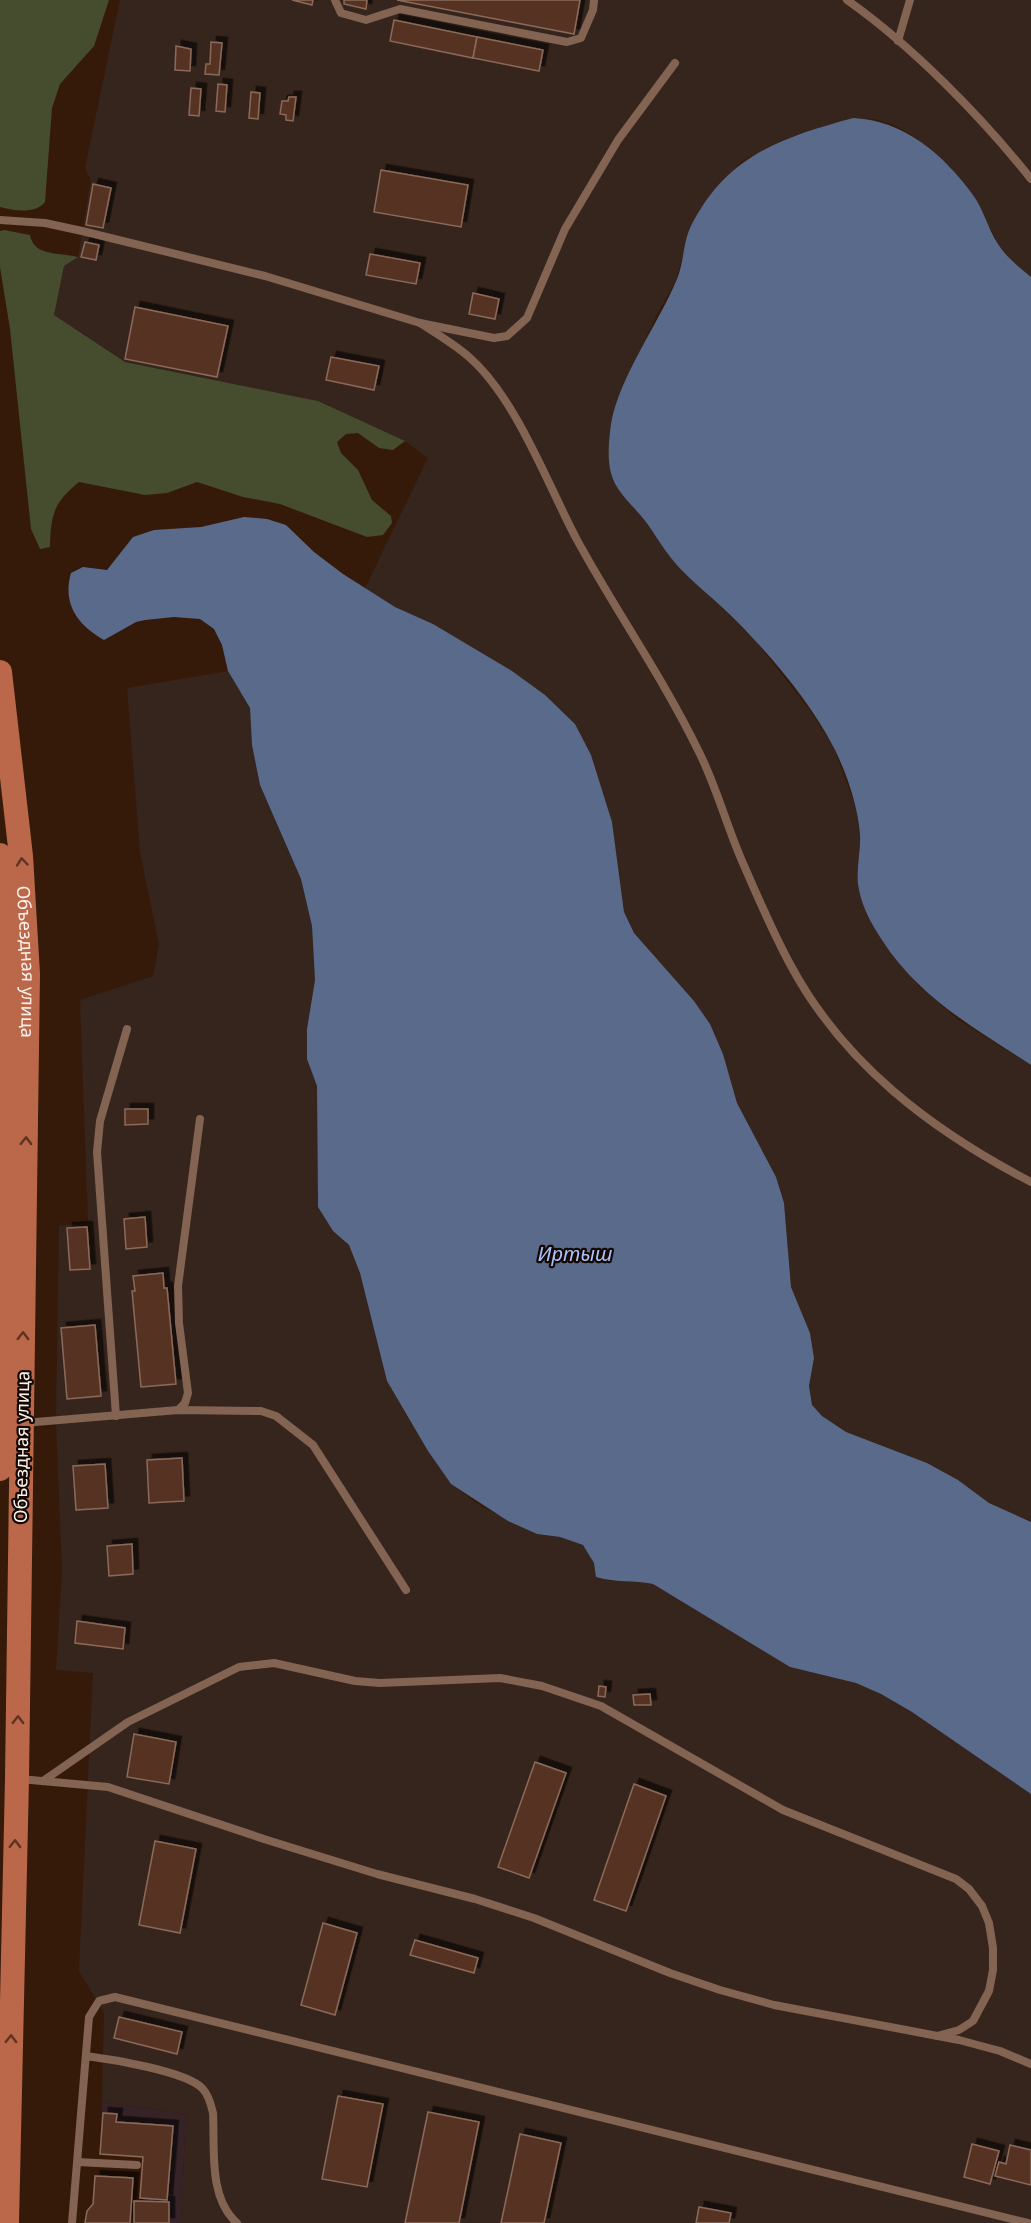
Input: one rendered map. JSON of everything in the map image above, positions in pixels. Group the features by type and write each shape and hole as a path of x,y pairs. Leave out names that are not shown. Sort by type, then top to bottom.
{"main road":[{"name":"Объездная улица","path":"0,672 21,856 27,963 11,1423 0,1469"},
{"name":"Объездная улица","path":"0,855 7,975 11,1423 7,2223"}],"lane":[{"path":"335,0 341,13 366,20 400,9 567,42 581,38 593,10 594,0"},
{"path":"847,0 898,41 975,114 1031,179"},
{"path":"898,41 910,0"},
{"path":"0,220 45,223 82,231 265,276 420,323 494,338 507,336 519,328 527,318 565,229 618,140 675,63"},
{"path":"420,323 470,358 502,395 598,578 673,700 700,754 742,860 790,965 841,1040 895,1095 930,1123 974,1152 1031,1182"},
{"path":"116,1416 97,1152 100,1121 127,1029"},
{"path":"178,1410 185,1403 188,1393 179,1323 178,1286 200,1119"},
{"path":"11,1423 178,1410 261,1411 276,1416 313,1445 406,1590"},
{"path":"43,1781 128,1722 239,1667 257,1663 274,1662 355,1681 380,1683 500,1678 542,1686 601,1706 783,1810 936,1870 969,1889 982,1906 989,1923 993,1948 988,1991 973,2021 959,2030 937,2036"},
{"path":"8,1778 108,1787 366,1871 475,1899 534,1918 670,1973 720,1990 774,2004 937,2036 1000,2051 1031,2064"},
{"path":"72,2223 89,2017 99,2001 116,1997 1028,2223"},
{"path":"86,2056 132,2064 187,2079 201,2087 210,2101 213,2113 217,2186 221,2204 237,2223"},
{"path":"77,2162 137,2165"}],"shaded area":[{"path":"120,0 1031,0 1031,277 1011,261 998,244 974,196 915,137 894,125 874,119 853,118 783,140 741,162 705,203 690,229 676,281 656,316 617,401 621,493 646,522 670,557 756,641 812,713 834,748 856,808 860,837 858,889 917,984 960,1021 1031,1065 1031,1522 989,1503 958,1480 927,1463 846,1432 822,1416 812,1405 809,1386 814,1358 810,1333 791,1287 784,1203 776,1177 737,1103 723,1054 710,1024 694,1001 634,933 624,912 612,822 575,724 545,695 512,671 433,624 395,607 365,588 428,458 404,441 318,401 125,362 54,315 64,266 78,257 91,180 85,168"},
{"path":"228,671 250,708 252,745 260,785 301,879 312,926 315,980 307,1029 307,1059 317,1086 318,1207 333,1231 349,1245 360,1273 387,1381 428,1451 451,1484 481,1506 537,1534 560,1537 583,1545 609,1581 632,1579 653,1584 790,1667 856,1683 881,1694 912,1712 1031,1794 1031,2223 181,2223 186,2114 102,2102 104,2013 79,1971 93,1673 56,1670 62,1572 56,1421 59,1226 88,1222 80,1000 153,976 159,945 140,852 127,688"},
{"path":"102,2102 186,2114 181,2223 134,2223 134,2201 140,2198 143,2157 100,2154"}],"green space":[{"path":"0,0 109,0 94,46 60,84 52,108 45,202 30,210 0,207"},
{"path":"0,231 30,235 32,242 42,250 78,257 64,266 54,315 125,362 318,401 405,441 393,450 379,448 358,433 346,434 337,442 341,453 358,470 372,500 391,516 392,523 383,535 367,537 280,504 243,497 197,482 167,493 145,495 79,482 55,510 51,526 50,547 40,549 31,529 10,329 0,267"}],"water":[{"path":"853,118 889,125 921,142 936,154 962,180 973,195 1002,249 1031,277 1031,1065 949,1010 931,995 913,979 882,940 868,916 859,890 860,835 851,790 824,729 769,656 671,558 646,522 617,487 610,467 610,436 615,406 631,369 677,279 688,232 705,202 721,182 758,153 802,133"},
{"name":"Иртыш","path":"244,517 267,519 286,525 314,552 343,574 395,607 433,624 512,671 545,695 575,724 591,755 612,822 624,912 634,933 694,1001 710,1024 723,1054 737,1103 776,1177 784,1203 791,1287 810,1333 814,1358 809,1386 812,1405 822,1416 846,1432 927,1463 958,1480 989,1503 1031,1522 1031,1794 912,1712 881,1694 856,1683 790,1667 653,1584 596,1577 594,1563 583,1545 560,1537 537,1534 508,1521 451,1484 428,1451 387,1381 360,1273 349,1245 333,1231 318,1207 317,1086 307,1059 307,1029 315,980 312,926 301,879 260,785 252,745 250,708 228,671 222,645 214,629 200,619 174,617 145,620 136,622 104,640 80,620 74,612 69,594 71,573 83,567 107,570 133,537 154,530 201,527"}],"building":[{"path":"292,0 313,0 312,5"},
{"path":"344,0 367,0 366,9 344,4"},
{"path":"397,0 580,0 574,34"},
{"path":"394,20 477,37 473,58 390,41"},
{"path":"477,37 543,50 539,71 473,58"},
{"path":"211,42 222,43 219,75 205,74 206,64 210,64"},
{"path":"176,46 191,49 190,71 175,70"},
{"path":"218,84 227,85 225,112 216,111"},
{"path":"191,88 201,89 199,116 189,115"},
{"path":"251,92 260,93 258,119 249,118"},
{"path":"289,97 296,97 293,121 286,120 286,115 280,114 282,101 288,101"},
{"path":"381,170 468,185 461,227 374,212"},
{"path":"93,184 111,188 103,228 86,225"},
{"path":"85,242 99,245 96,260 81,257"},
{"path":"370,254 420,263 416,284 366,275"},
{"path":"473,293 499,299 495,319 469,314"},
{"path":"135,307 228,326 217,377 125,359"},
{"path":"331,357 379,366 374,390 326,380"},
{"path":"125,1109 148,1109 148,1124 125,1125"},
{"path":"145,1217 147,1247 126,1249 124,1219"},
{"path":"87,1227 90,1269 70,1270 67,1228"},
{"path":"163,1273 164,1288 167,1288 176,1384 141,1387 132,1291 135,1291 133,1276"},
{"path":"95,1325 101,1396 67,1399 61,1328"},
{"path":"182,1458 184,1501 149,1503 147,1460"},
{"path":"105,1464 108,1508 76,1510 73,1466"},
{"path":"132,1544 133,1574 109,1576 107,1546"},
{"path":"77,1621 125,1628 123,1649 75,1643"},
{"path":"599,1686 606,1687 605,1697 598,1696"},
{"path":"650,1694 651,1705 634,1705 633,1695"},
{"path":"134,1734 176,1742 169,1784 127,1777"},
{"path":"535,1762 566,1773 529,1878 498,1867"},
{"path":"634,1784 666,1796 626,1911 594,1900"},
{"path":"155,1841 196,1849 180,1933 139,1925"},
{"path":"323,1923 357,1933 335,2015 301,2005"},
{"path":"415,1940 478,1958 474,1973 410,1955"},
{"path":"119,2017 182,2032 177,2054 114,2038"},
{"path":"338,2096 383,2104 367,2187 322,2179"},
{"path":"428,2112 479,2122 459,2223 405,2223"},
{"path":"103,2113 117,2114 116,2122 173,2126 167,2200 140,2198 143,2157 100,2154"},
{"path":"520,2134 561,2143 544,2223 501,2223"},
{"path":"972,2144 999,2151 990,2184 964,2177"},
{"path":"1010,2145 1031,2150 1031,2185 995,2176 999,2162 1006,2164"},
{"path":"95,2176 133,2178 130,2223 85,2223 87,2211 93,2204"},
{"path":"134,2201 169,2202 169,2223 134,2223"},
{"path":"699,2207 731,2213 729,2223 696,2223"}]}
